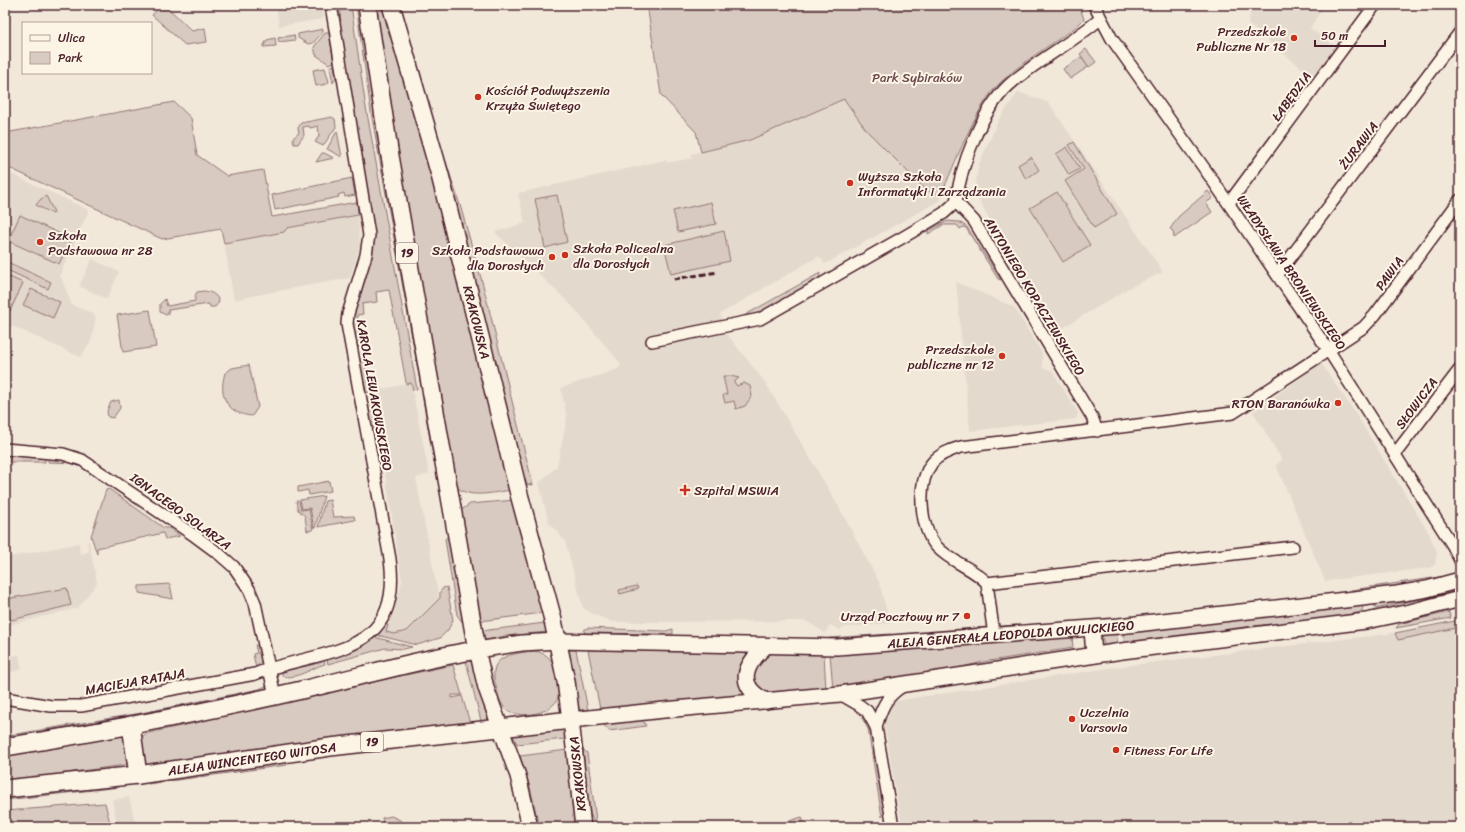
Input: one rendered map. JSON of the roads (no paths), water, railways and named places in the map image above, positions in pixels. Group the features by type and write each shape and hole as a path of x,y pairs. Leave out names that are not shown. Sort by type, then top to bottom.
{"main road":[{"name":"19","path":"367,5 390,158 477,650"},
{"name":"KRAKOWSKA","path":"390,5 449,209 519,494 558,641 566,681 583,827"},
{"name":"ALEJA GENERAŁA LEOPOLDA OKULICKIEGO","path":"477,650 522,643 558,641 765,647 837,647 994,636 1092,629 1364,598 1427,589 1460,580"},
{"path":"1364,598 1371,606 1369,616 1366,621"},
{"name":"ALEJA GENERAŁA LEOPOLDA OKULICKIEGO","path":"571,720 840,694 1094,655 1366,621 1410,612 1460,599"},
{"path":"1092,629 1094,655"},
{"path":"765,647 752,659 748,666 746,678 754,693 766,701"},
{"path":"5,747 131,726 275,696 423,660 477,650 486,688 518,776 530,827"},
{"name":"19","path":"500,727 571,720"},
{"path":"131,726 138,775"},
{"name":"ALEJA WINCENTEGO WITOSA","path":"5,789 138,775 330,747 500,727"}],"street":[{"name":"KAROLA LEWAKOWSKIEGO","path":"269,667 340,650 362,640 380,623 390,604 392,591 392,576 385,527 347,324 348,314 366,255 369,235 331,5"},
{"name":"WŁADYSŁAWA BRONIEWSKIEGO","path":"1094,5 1100,19 1112,39 1229,203 1329,351 1395,454 1460,560"},
{"name":"ŁABĘDZIA","path":"1229,203 1375,5"},
{"path":"652,341 760,319 944,213 956,202 959,182 965,165 987,114 996,99 1009,85 1100,19"},
{"name":"ŻURAWIA","path":"1278,274 1460,32"},
{"name":"PAWIA","path":"987,583 981,577 949,558 931,539 924,516 922,488 932,463 944,453 961,446 1097,431 1233,413 1358,332 1371,320 1460,200"},
{"name":"ANTONIEGO KOPACZEWSKIEGO","path":"956,202 974,221 1092,417 1097,431"},
{"name":"SŁOWICZA","path":"1395,454 1460,369"},
{"name":"IGNACEGO SOLARZA","path":"5,449 63,454 82,460 218,553 238,573 252,596 258,613 275,696"},
{"path":"994,636 987,583 1293,547"},
{"name":"MACIEJA RATAJA","path":"5,698 51,706 81,706 254,674 269,667"},
{"path":"876,727 885,701 893,692 905,684"},
{"path":"840,694 867,711 876,727 893,827"}],"railway":[{"path":"674,279 718,272"}],"place":[{"name":"Przedszkole Publiczne Nr 18","path":"1294,38"},
{"name":"Kościół Podwyższenia Krzyża Świętego","path":"478,97"},
{"name":"Wyższa Szkoła Informatyki i Zarządzania","path":"850,183"},
{"name":"Szkoła Podstawowa nr 28","path":"40,242"},
{"name":"Szkoła Policealna dla Dorosłych","path":"565,255"},
{"name":"Szkoła Podstawowa dla Dorosłych","path":"552,257"},
{"name":"Przedszkole publiczne nr 12","path":"1002,356"},
{"name":"RTON Baranówka","path":"1338,403"},
{"name":"Szpital MSWiA","path":"685,490"},
{"name":"Urząd Pocztowy nr 7","path":"967,616"},
{"name":"Uczelnia Varsovia","path":"1072,719"},
{"name":"Fitness For Life","path":"1116,750"}],"park label":[{"name":"Park Sybiraków","path":"917,77"}]}
